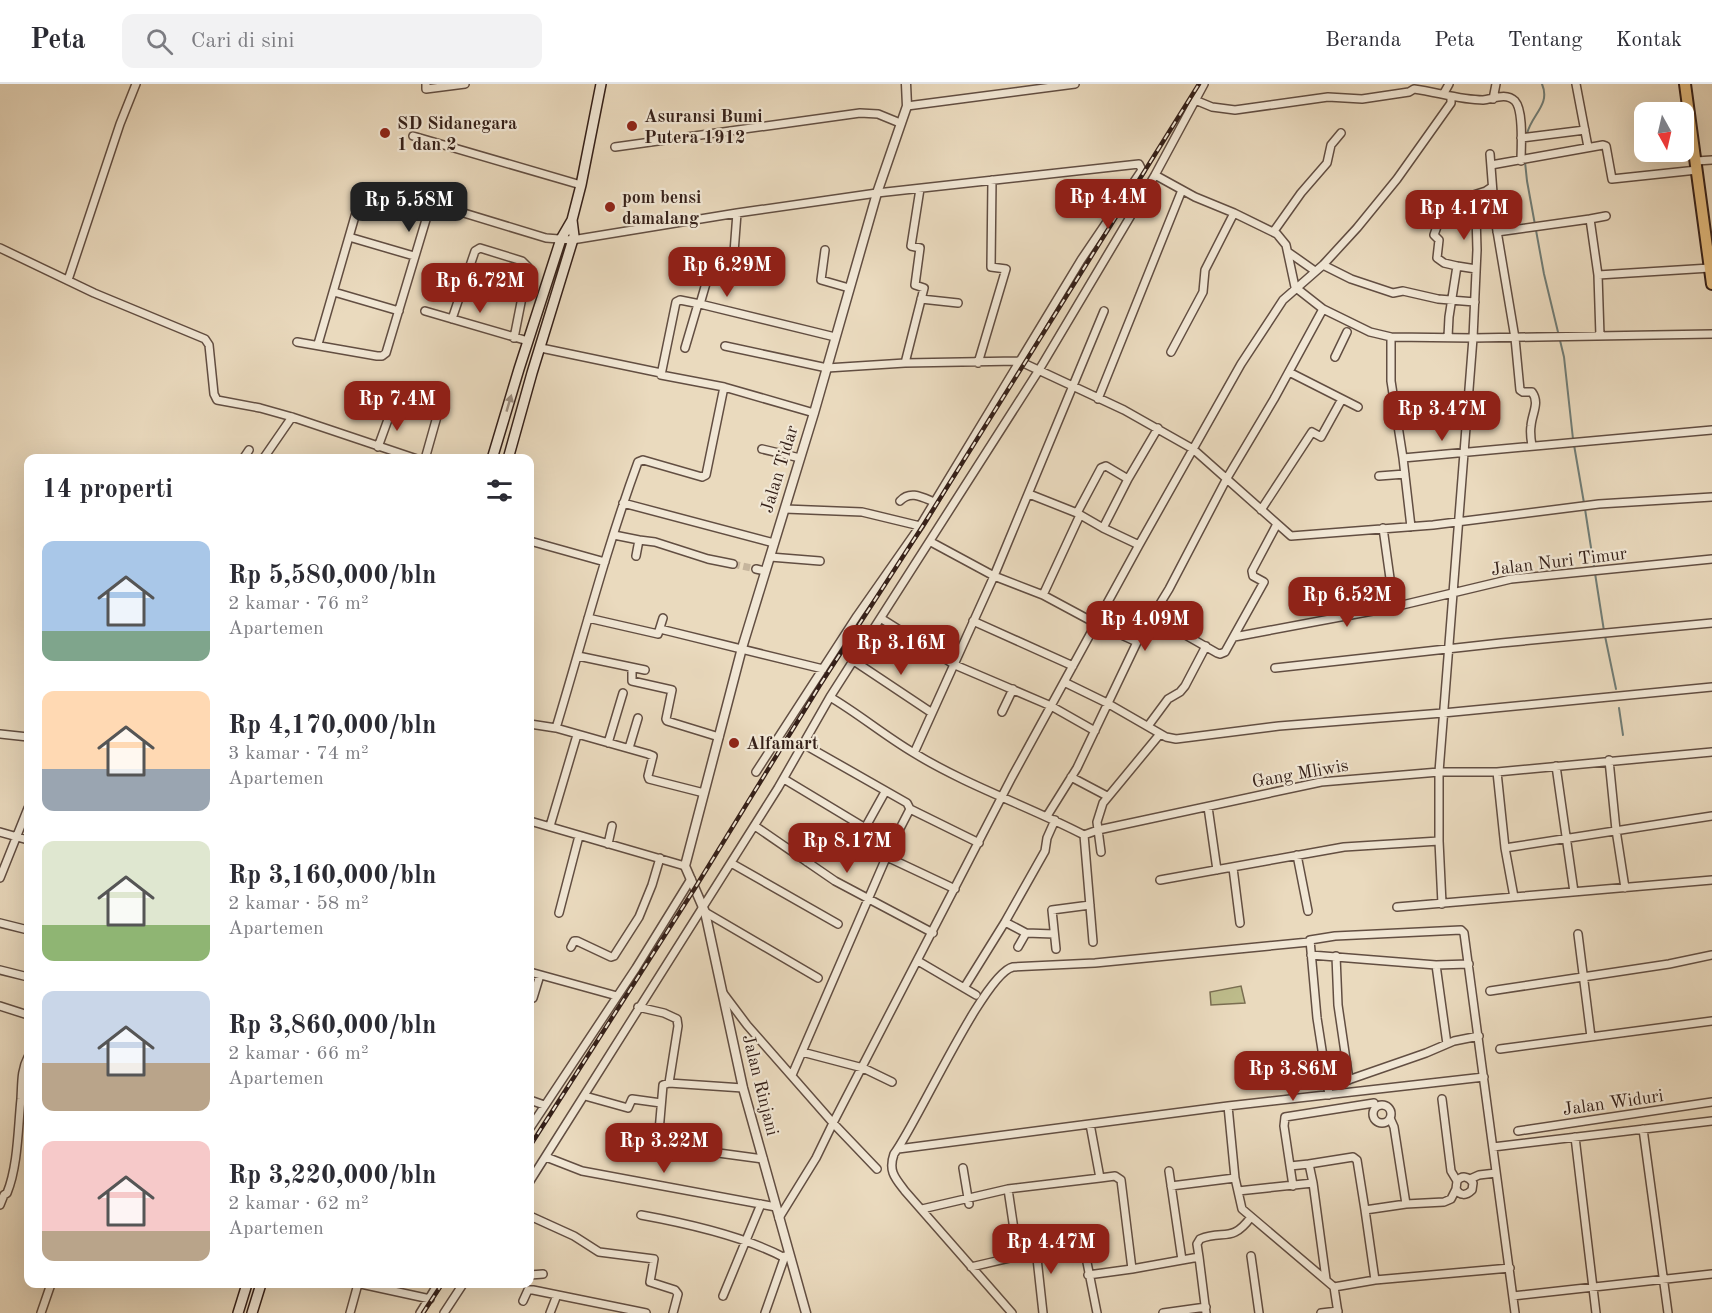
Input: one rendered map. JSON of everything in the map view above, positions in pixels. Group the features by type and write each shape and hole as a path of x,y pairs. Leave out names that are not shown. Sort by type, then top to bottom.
{"highway":[{"path":"1685,84 1712,284"}],"main road":[{"path":"494,454 561,239 572,220 601,84"},
{"path":"509,454 574,236 572,220"},
{"path":"238,1313 246,1288"},
{"path":"252,1313 260,1288"}],"street":[{"path":"68,280 136,84"},
{"path":"426,87 465,84"},
{"name":"Jalan Tidar","path":"685,866 761,570 770,557 877,193 907,106 906,84"},
{"path":"907,106 1075,84"},
{"path":"534,1175 638,1007 704,910 805,745 830,697 882,619 1039,370 1155,175 1204,84"},
{"path":"779,1218 816,1158 1064,682 1247,354 1277,306 1295,287 1323,265 1358,228 1397,179 1451,103 1447,95 1449,84"},
{"path":"1493,99 1496,84"},
{"path":"1576,84 1588,147"},
{"path":"1195,100 1212,107 1235,110 1328,97 1362,99 1409,92 1414,89 1483,100 1503,96 1515,100 1520,114 1525,138 1524,160"},
{"path":"615,147 860,113 878,114 900,123"},
{"path":"1525,138 1585,130"},
{"path":"1274,231 1301,193 1327,163 1331,145 1341,133"},
{"path":"413,136 581,184"},
{"path":"1491,165 1603,145 1612,179 1696,166 1712,160"},
{"path":"1490,154 1497,232 1515,338 1520,390 1535,394 1536,408 1531,424 1532,447"},
{"path":"318,344 364,190 431,203 546,238 572,240 877,193 1139,164 1142,170 1081,260 920,526 893,562 756,772"},
{"path":"1155,175 1182,190 1274,231 1282,240 1287,252 1295,287 1350,327 1391,336 1473,338 1712,334"},
{"path":"978,363 1006,269 992,267 992,180"},
{"path":"1461,213 1464,198 1492,187"},
{"path":"905,363 924,288 915,285 920,248 911,246 920,189"},
{"path":"1098,399 1182,190"},
{"path":"1442,904 1439,772 1473,338 1477,194"},
{"path":"297,342 382,356 388,350 431,203"},
{"path":"1476,214 1446,210 1442,212 1434,235 1439,239 1437,258 1457,267 1476,269"},
{"path":"736,213 733,270 749,273"},
{"path":"1171,352 1203,292 1205,270 1234,213"},
{"path":"1497,232 1606,216"},
{"path":"1590,219 1598,275 1600,336"},
{"path":"349,237 414,256"},
{"path":"0,248 93,293 205,339 209,345 214,394 218,400 292,417 401,454"},
{"path":"452,319 475,251 480,248 522,261 528,267 514,338"},
{"path":"825,250 821,280 849,288"},
{"path":"1287,252 1315,271"},
{"path":"1323,265 1351,279 1393,293 1403,291 1428,298 1475,302"},
{"path":"685,348 711,266 733,266"},
{"path":"1448,337 1457,267"},
{"path":"1598,275 1710,268"},
{"path":"334,292 399,310"},
{"path":"921,298 958,303"},
{"path":"661,374 676,302 680,300 835,337"},
{"path":"1047,816 1095,731 1137,642 1169,589 1227,478 1323,309"},
{"path":"425,311 528,341"},
{"path":"914,753 956,665 1104,311"},
{"path":"1335,357 1350,327"},
{"path":"1391,336 1391,381 1411,527"},
{"path":"725,346 827,368 905,363 1019,361 1158,428 1193,449 1291,537 1411,527 1585,506 1712,497"},
{"path":"541,348 661,374 661,376 724,387 814,413"},
{"path":"1289,372 1358,407"},
{"path":"556,728 623,502 640,460 702,477 706,475 724,387"},
{"path":"1261,510 1312,432 1322,436 1342,399"},
{"path":"378,447 394,403 399,400 438,413 426,454"},
{"path":"266,454 292,417"},
{"path":"1103,528 1158,428"},
{"path":"1403,458 1712,430"},
{"path":"762,449 800,458"},
{"path":"246,454 249,450"},
{"path":"1043,594 1101,468 1106,466 1128,479"},
{"path":"1379,476 1405,474"},
{"path":"1029,494 1079,514 1139,545"},
{"path":"900,501 904,497 914,495 934,502"},
{"path":"623,502 774,543"},
{"path":"785,509 862,512 920,526"},
{"path":"1152,616 1220,654 1228,650 1264,582 1253,576 1252,571 1277,524"},
{"path":"1383,528 1394,607"},
{"path":"614,535 655,542 708,559 733,564"},
{"path":"636,556 639,540"},
{"path":"534,542 605,562"},
{"path":"931,542 994,576 1043,594 1097,624 1137,642"},
{"path":"770,557 820,561"},
{"name":"Jalan Nuri Timur","path":"1234,637 1394,607 1511,579 1712,559"},
{"path":"588,618 656,634 658,634 663,618"},
{"path":"882,619 956,665 1051,706 1095,731"},
{"path":"973,621 1073,666"},
{"path":"1275,668 1712,623"},
{"path":"660,629 823,669"},
{"path":"1148,726 1168,699 1185,686 1206,646"},
{"path":"578,656 645,670"},
{"path":"854,661 932,713"},
{"path":"632,668 632,681 672,690 667,721 719,737"},
{"path":"1064,682 1107,703 1160,734 1176,739 1279,726 1712,687"},
{"path":"1002,712 1013,689"},
{"path":"608,743 622,693"},
{"path":"830,697 914,753 1003,798 1047,816 1084,835 1093,942"},
{"path":"629,748 638,718"},
{"path":"534,725 556,728 652,756 649,779 704,793"},
{"path":"0,734 24,737"},
{"path":"1101,852 1098,830 1099,813 1107,796 1160,734"},
{"path":"550,826 577,735"},
{"path":"805,745 907,803 910,809 979,843"},
{"name":"Gang Mliwis","path":"1084,835 1098,830 1321,782 1439,772 1497,772 1712,752"},
{"path":"1610,760 1616,830 1625,888"},
{"path":"1556,766 1574,892"},
{"path":"1497,772 1505,848 1514,897"},
{"path":"1071,777 1107,796"},
{"path":"784,779 862,833 892,844"},
{"path":"862,833 885,792"},
{"path":"1208,807 1217,870"},
{"path":"792,1075 892,844 910,809"},
{"path":"1505,848 1712,816"},
{"path":"0,878 24,817"},
{"path":"964,988 1045,851 1047,838 1055,820"},
{"path":"534,822 685,866"},
{"path":"608,844 612,826"},
{"path":"755,826 851,891 933,933"},
{"path":"0,832 24,839"},
{"path":"559,913 579,836"},
{"path":"1160,880 1344,848 1439,841"},
{"path":"807,862 816,849"},
{"path":"1297,855 1308,911"},
{"path":"887,857 955,889"},
{"path":"571,947 574,941 577,941 611,957 614,956 639,917 660,858"},
{"path":"731,863 838,924"},
{"name":"Jalan Rinjani","path":"685,866 704,910 742,1088 764,1159 786,1255 806,1313"},
{"path":"1233,868 1240,923"},
{"path":"534,1121 691,879"},
{"path":"1397,907 1712,880"},
{"path":"1056,949 1052,910 1090,905"},
{"path":"704,910 818,978"},
{"path":"1005,922 1026,933 1054,934"},
{"path":"0,923 24,929"},
{"path":"1012,1313 893,1175 891,1162 969,1019 1009,968 1095,963 1309,942 1312,939 1335,936 1461,930 1466,938 1515,1313"},
{"path":"1018,947 1026,933"},
{"path":"1578,934 1591,1037"},
{"path":"1309,942 1328,1091"},
{"path":"1311,955 1436,965 1469,964"},
{"path":"1490,991 1712,955"},
{"path":"1336,956 1338,1005 1349,1080"},
{"path":"918,961 976,995"},
{"path":"1436,965 1447,1044"},
{"path":"0,970 24,976"},
{"path":"534,973 617,996"},
{"path":"534,995 540,975"},
{"path":"721,992 833,1123 877,1169"},
{"path":"0,1006 24,1014"},
{"path":"638,1007 664,1013 677,1019 678,1026 669,1083"},
{"path":"1500,1049 1712,1021"},
{"path":"1328,1091 1349,1080 1447,1044 1479,1036"},
{"path":"802,1052 863,1068 892,1082"},
{"path":"0,1205 2,1194 7,1193 11,1183 24,1063"},
{"path":"898,1149 1328,1091 1369,1090 1484,1077"},
{"path":"742,1088 669,1083 662,1087 658,1143 659,1145 764,1159"},
{"path":"1369,1090 1376,1105 1373,1113 1376,1120 1383,1122 1390,1118"},
{"path":"585,1096 628,1108 632,1100 661,1103"},
{"path":"1442,1099 1451,1171 1461,1194 1469,1193 1473,1187 1470,1179"},
{"path":"534,1101 544,1105"},
{"name":"Jalan Widuri","path":"1518,1131 1712,1102"},
{"path":"1293,1186 1284,1126 1285,1117 1381,1105 1388,1107 1391,1114 1406,1204"},
{"path":"1228,1106 1235,1178 1242,1209 1334,1287 1338,1312 1321,1313"},
{"path":"1493,1147 1712,1121"},
{"path":"1090,1124 1100,1178"},
{"path":"1643,1129 1668,1313"},
{"path":"1575,1137 1596,1313"},
{"path":"546,1157 582,1171 776,1207"},
{"path":"1290,1167 1355,1158 1375,1280"},
{"path":"1309,1164 1326,1279"},
{"path":"963,1168 968,1201"},
{"path":"1169,1171 1182,1260"},
{"path":"1365,1210 1447,1201 1463,1177 1470,1179 1479,1175 1496,1173"},
{"path":"922,1209 968,1201 1008,1189 1115,1176 1120,1180 1132,1269"},
{"path":"1171,1186 1235,1178"},
{"path":"1238,1191 1313,1184"},
{"path":"1008,1189 1018,1256"},
{"path":"723,1296 761,1204"},
{"path":"641,1215 686,1224 786,1255 765,1313"},
{"path":"1165,1313 1206,1310 1197,1244 1200,1239 1232,1235 1239,1231 1251,1217"},
{"path":"534,1218 574,1236 599,1252 654,1260 650,1282 675,1290 678,1294 673,1313"},
{"path":"1016,1243 1079,1234 1083,1241 1097,1313"},
{"path":"1035,1240 1043,1313"},
{"path":"971,1266 1037,1254"},
{"path":"1251,1256 1259,1313"},
{"path":"1088,1275 1199,1257"},
{"path":"1334,1287 1375,1280 1510,1268"},
{"path":"534,1275 543,1274"},
{"path":"1513,1296 1712,1274"},
{"path":"41,1313 50,1288"},
{"path":"350,1313 359,1288"},
{"path":"379,1288 430,1299"},
{"path":"420,1313 436,1288"},
{"path":"444,1313 460,1288"},
{"path":"523,1301 528,1290 646,1313"},
{"path":"550,1313 557,1295"}],"shaded area":[{"path":"1241,986 1245,1003 1211,1005 1210,992"}],"waterway":[{"path":"1527,134 1544,98 1542,84"},
{"path":"1524,152 1544,274 1564,357 1573,439 1584,503"},
{"path":"1585,509 1604,631"},
{"path":"1605,636 1616,689"},
{"path":"1619,708 1623,735"}],"tunnel":[{"path":"733,564 756,569"}],"railway":[{"path":"534,1140 695,888 820,685 924,524 1199,84"},
{"path":"423,1313 439,1288"}],"place":[{"name":"Asuransi Bumi Putera 1912","path":"632,126"},
{"name":"SD Sidanegara 1 dan 2","path":"385,133"},
{"name":"pom bensi damalang","path":"610,207"},
{"name":"Alfamart","path":"734,743"}]}
